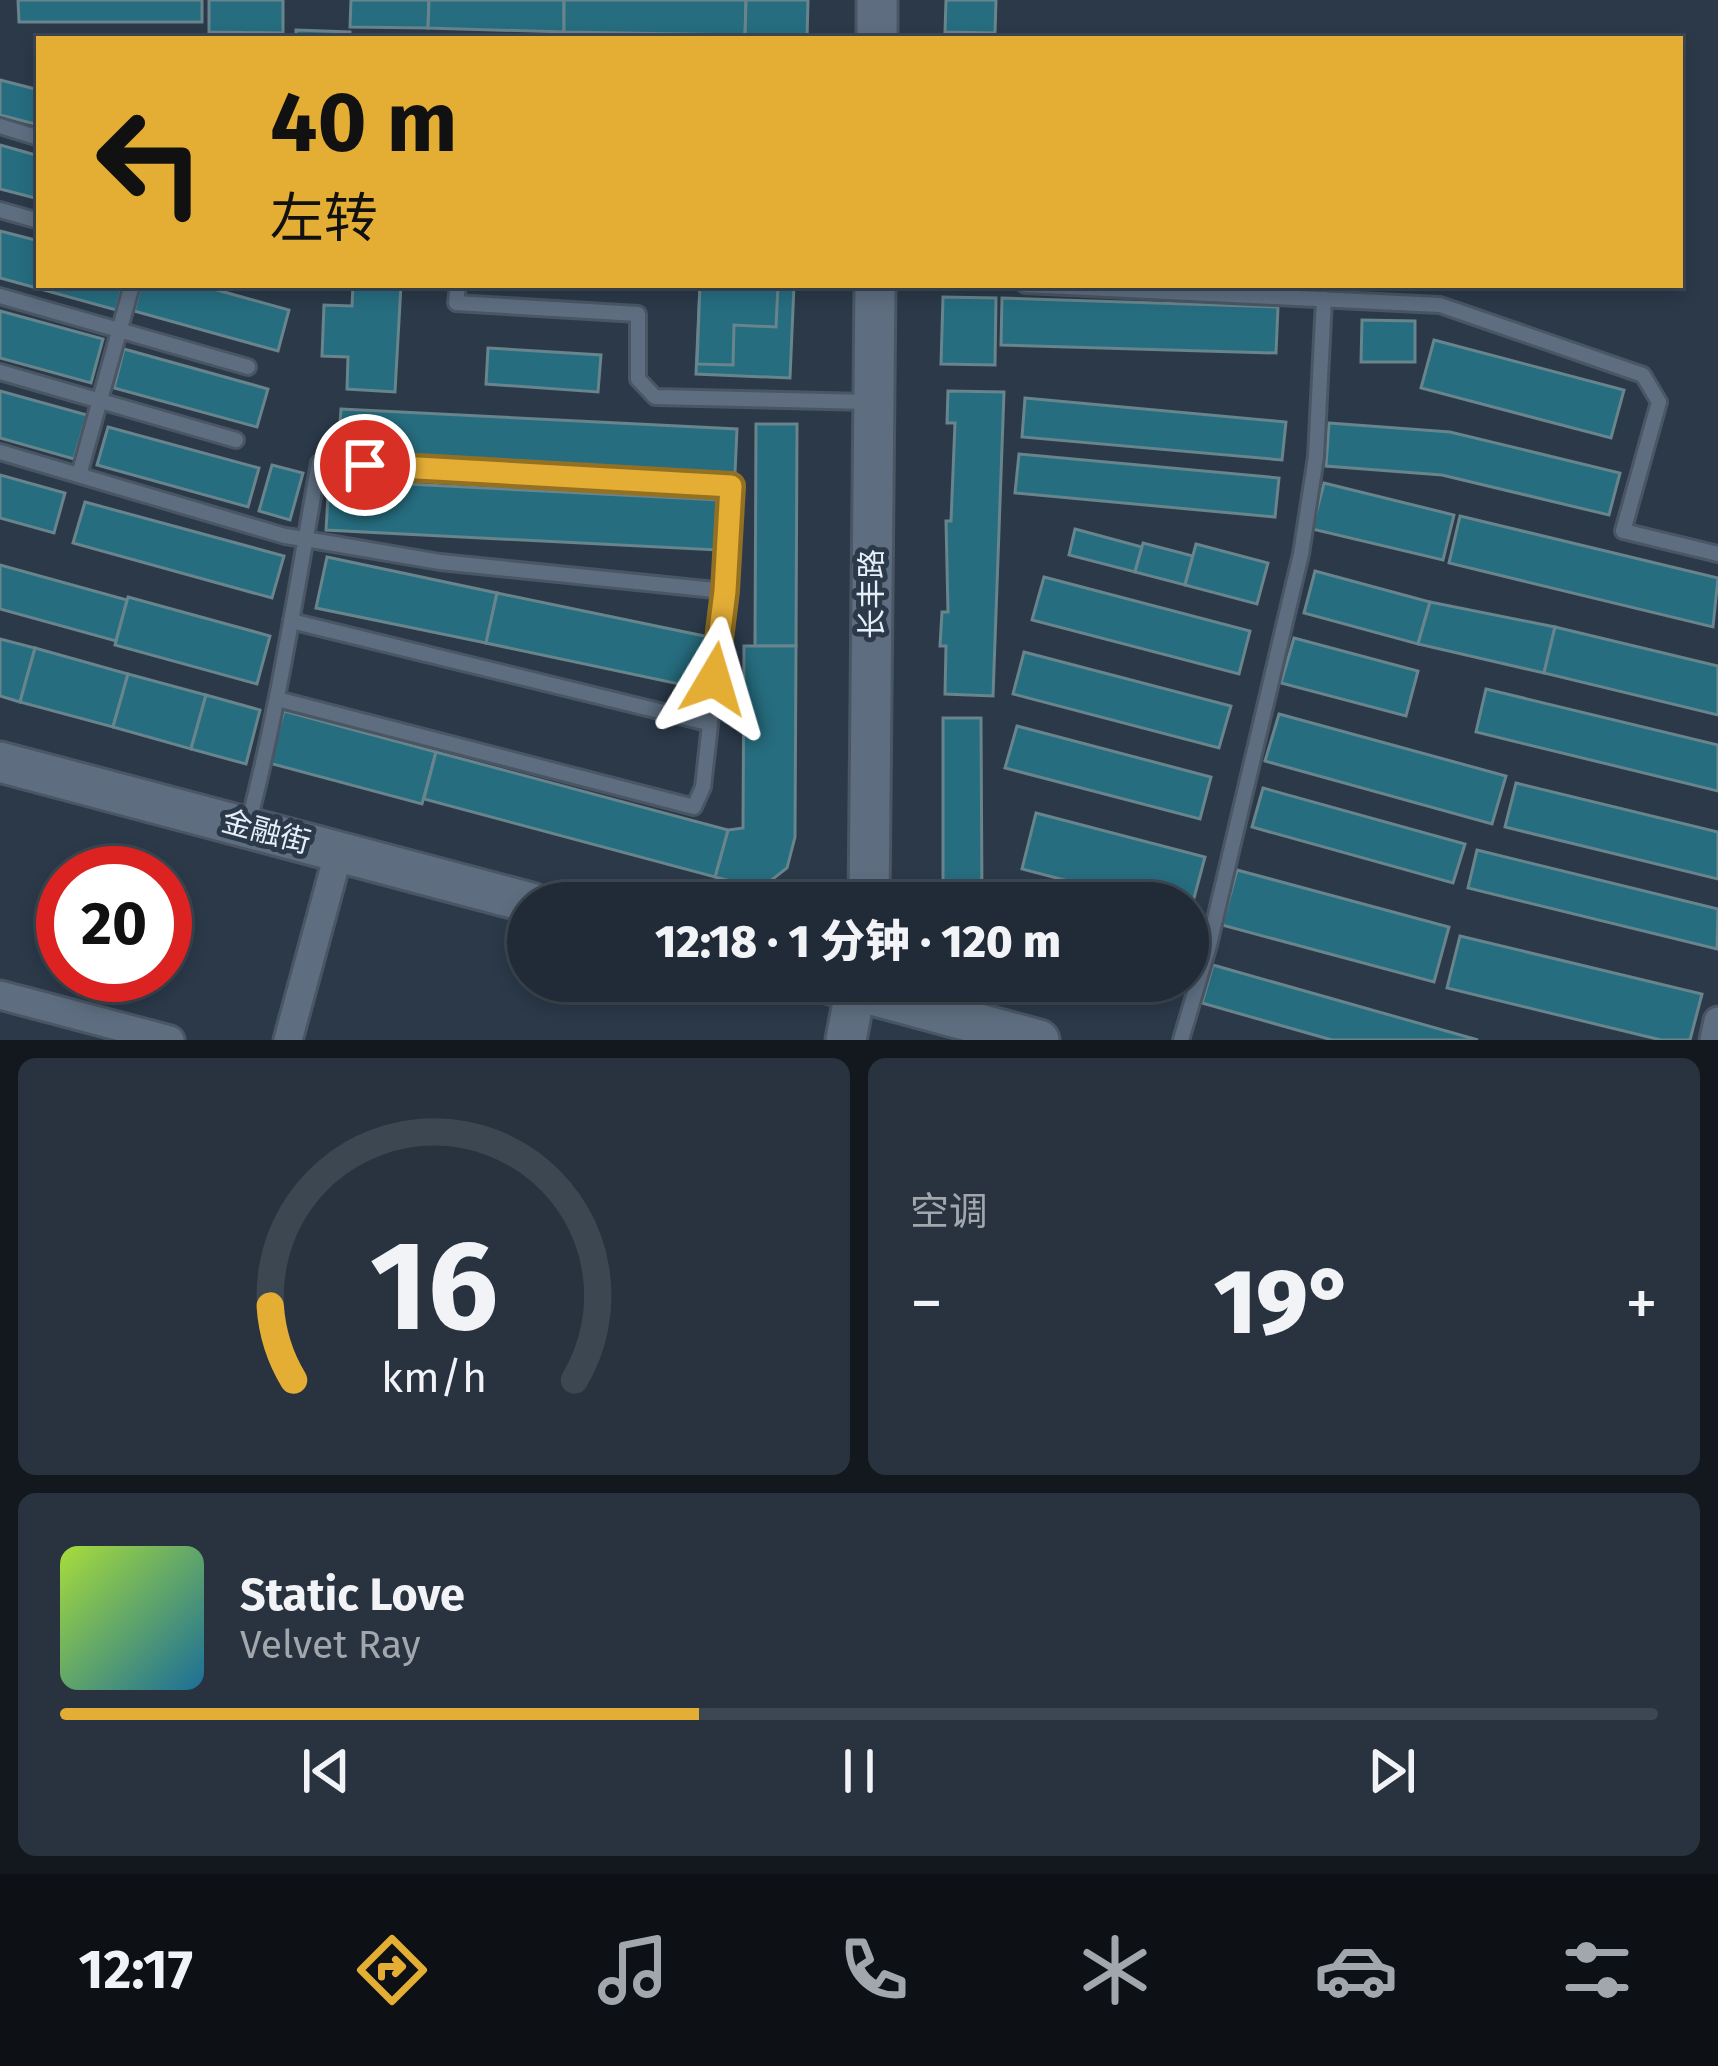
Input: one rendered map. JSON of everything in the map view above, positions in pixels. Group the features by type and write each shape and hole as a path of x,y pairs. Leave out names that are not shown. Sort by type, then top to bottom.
{"street":[{"path":"877,0 877,36"},
{"name":"长丰路","path":"869,882 875,288"},
{"name":"金融街","path":"0,762 507,896"},
{"path":"288,1040 339,851"},
{"path":"0,995 170,1040"},
{"path":"845,1002 846,1040"},
{"path":"907,1002 1039,1040"},
{"path":"1714,1040 1718,1021"}],"lane":[{"path":"0,126 36,137"},
{"path":"0,210 36,220"},
{"path":"79,475 131,288"},
{"path":"458,288 457,303 638,314 638,379 655,397 874,402"},
{"path":"1089,288 1440,304 1643,375 1659,402 1624,531 1718,554"},
{"path":"0,296 248,367"},
{"path":"1181,1040 1214,922 1301,554 1316,457 1324,299"},
{"path":"0,372 236,440"},
{"path":"0,452 305,539 440,562 725,591"},
{"path":"247,827 277,698 319,463 731,486 725,591 703,787 694,807 277,698"},
{"path":"291,621 708,723"}],"building":[{"path":"18,0 202,0 202,22 19,22"},
{"path":"209,0 283,0 283,33 209,32"},
{"path":"351,0 429,0 428,28 350,27"},
{"path":"429,0 564,0 564,32 428,28"},
{"path":"564,0 746,0 745,35 564,32"},
{"path":"746,0 808,0 807,36 745,36"},
{"path":"946,0 996,0 995,33 945,32"},
{"path":"296,30 350,32 350,36 296,36"},
{"path":"0,80 36,89 36,124 0,115"},
{"path":"0,145 36,155 36,198 0,189"},
{"path":"0,231 36,240 36,288 0,278"},
{"path":"36,288 122,288 116,310"},
{"path":"140,288 210,288 289,310 278,351 134,311"},
{"path":"353,288 401,288 395,392 347,389 348,357 322,356 324,305 352,306"},
{"path":"700,288 794,288 790,378 696,374"},
{"path":"700,288 778,288 776,327 734,325 733,365 697,364"},
{"path":"943,297 996,298 995,365 941,364"},
{"path":"1002,298 1278,307 1276,353 1001,345"},
{"path":"0,311 103,339 91,383 0,358"},
{"path":"1362,320 1415,321 1415,362 1361,362"},
{"path":"1434,340 1624,390 1611,438 1421,388"},
{"path":"488,348 601,355 598,392 486,384"},
{"path":"124,349 268,389 257,427 114,388"},
{"path":"0,391 87,415 74,459 0,438"},
{"path":"948,391 1004,392 993,696 945,694 946,646 940,646 942,612 948,612 946,521 951,521 955,423 947,423"},
{"path":"1025,398 1286,422 1282,460 1022,437"},
{"path":"341,409 737,429 735,473 338,453"},
{"path":"1329,423 1450,432 1620,473 1609,515 1442,475 1326,466"},
{"path":"756,424 797,424 796,646 755,646"},
{"path":"108,427 259,468 248,507 97,465"},
{"path":"1019,454 1279,478 1275,517 1015,493"},
{"path":"272,465 303,473 290,520 259,511"},
{"path":"0,475 65,493 54,533 0,518"},
{"path":"329,480 720,500 717,550 326,530"},
{"path":"1324,483 1454,515 1443,560 1312,529"},
{"path":"85,502 284,556 272,598 73,543"},
{"path":"1460,516 1718,578 1713,627 1449,563"},
{"path":"1075,529 1142,547 1135,572 1069,555"},
{"path":"1143,543 1193,556 1185,585 1135,572"},
{"path":"1196,544 1268,563 1257,604 1185,585"},
{"path":"327,557 497,593 486,643 316,608"},
{"path":"0,565 127,600 116,641 0,609"},
{"path":"1315,571 1430,602 1418,644 1304,613"},
{"path":"1044,577 1250,631 1239,674 1032,620"},
{"path":"497,593 709,637 698,688 486,643"},
{"path":"128,597 270,636 257,684 115,645"},
{"path":"1430,602 1555,627 1544,673 1418,644"},
{"path":"1555,627 1718,666 1718,715 1544,673"},
{"path":"1294,638 1418,671 1406,716 1281,683"},
{"path":"0,639 35,648 20,702 0,696"},
{"path":"744,646 796,646 795,837 787,868 769,882 715,877 728,830 743,828"},
{"path":"35,648 128,674 113,727 20,702"},
{"path":"1024,652 1231,706 1219,748 1013,694"},
{"path":"128,674 206,695 191,749 113,727"},
{"path":"1486,689 1718,745 1718,791 1476,732"},
{"path":"206,695 260,710 246,764 191,749"},
{"path":"284,711 436,752 422,804 269,763"},
{"path":"1279,714 1506,776 1492,824 1265,761"},
{"path":"943,718 981,718 982,882 943,882"},
{"path":"1017,726 1211,777 1200,819 1005,768"},
{"path":"436,752 728,830 715,877 424,799"},
{"path":"1516,783 1718,832 1718,879 1505,827"},
{"path":"1263,788 1465,844 1453,883 1252,827"},
{"path":"1036,813 1205,857 1198,882 1072,882 1022,869"},
{"path":"1477,850 1718,909 1717,949 1468,888"},
{"path":"1237,870 1449,927 1434,982 1222,925"},
{"path":"1460,936 1702,994 1690,1040 1661,1040 1447,988"},
{"path":"1213,965 1478,1040 1332,1040 1202,1003 1209,1002"}],"route":[{"path":"365,465 731,486 714,679"}]}
